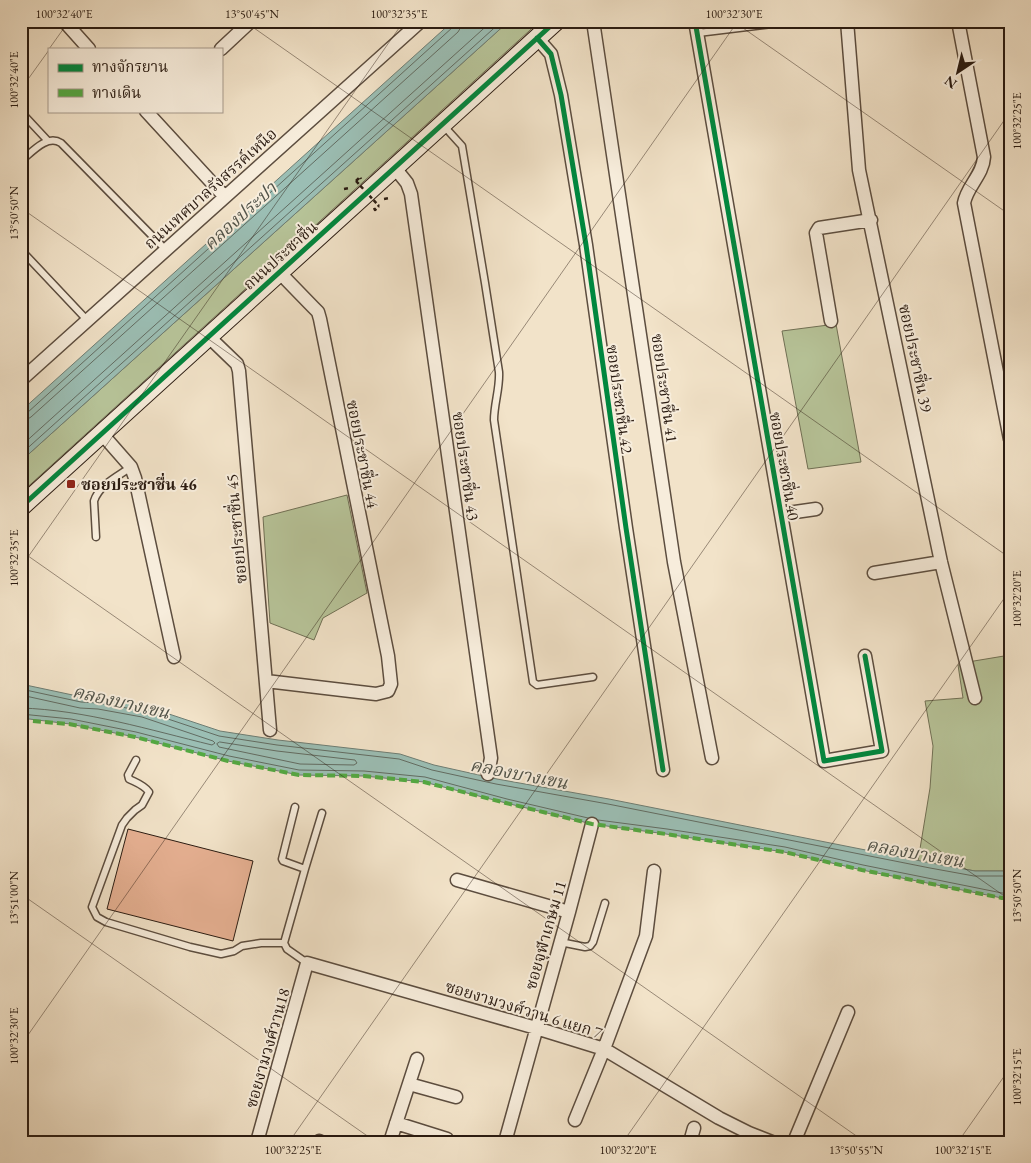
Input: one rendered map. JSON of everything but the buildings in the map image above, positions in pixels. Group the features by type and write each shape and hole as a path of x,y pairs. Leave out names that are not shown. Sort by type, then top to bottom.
{"main road":[{"name":"ถนนประชาชื่น","path":"21,507 556,21"}],"street":[{"path":"64,21 88,48"},
{"path":"222,48 250,21"},
{"name":"ถนนเทศบาลรังสรรค์เหนือ","path":"21,380 421,21"},
{"name":"ซอยประชาชื่น 41","path":"593,21 674,562 712,758"},
{"name":"ซอยประชาชื่น 39","path":"847,21 860,170 941,562 975,698"},
{"path":"958,21 984,157 982,169 965,197 964,203 1010,439"},
{"name":"ซอยประชาชื่น 40","path":"696,27 824,761 882,751 865,656"},
{"name":"ซอยประชาชื่น 42","path":"537,38 551,54 564,114 586,245 663,770"},
{"path":"149,112 225,197"},
{"name":"ซอยประชาชื่น 43","path":"395,168 407,184 411,194 490,758 488,774"},
{"path":"831,321 816,233 819,228 826,226 870,220"},
{"name":"ซอยประชาชื่น 44","path":"266,681 376,694 388,692 391,684 388,656 318,312 280,273"},
{"name":"ซอยประชาชื่น 45","path":"209,337 236,364 239,371 270,730"},
{"path":"102,434 131,468 135,478 174,657"},
{"path":"781,514 816,509"},
{"path":"874,573 941,562"},
{"name":"ซอยจุฬาเกษม 11","path":"505,1142 592,824"},
{"path":"575,1120 646,936 654,871"},
{"path":"457,880 569,912"},
{"name":"ซอยงามวงศ์วาน 6 แยก 7","path":"307,963 604,1049 719,1118 772,1142"},
{"name":"ซอยงามวงศ์วาน18","path":"257,1142 307,963"},
{"path":"794,1142 848,1012"},
{"path":"390,1142 417,1059"},
{"path":"409,1084 456,1098"},
{"path":"396,1123 447,1138"},
{"path":"690,1142 694,1128"}],"lane":[{"path":"696,27 781,23"},
{"path":"21,112 48,141"},
{"path":"443,125 462,146 485,283 499,372 494,412 495,424 533,682 537,685 593,677"},
{"path":"21,161 40,145 48,141 57,140 62,143 166,250"},
{"path":"21,250 87,320"},
{"path":"96,537 95,496 102,488 131,468"},
{"path":"136,760 128,774 129,780 142,785 148,792 142,806 135,810 122,825 92,906 97,917 124,928 221,954 234,951 242,946 261,943 284,943"},
{"path":"295,807 282,858 283,861 305,869"},
{"path":"307,963 288,949 284,943 322,813"},
{"path":"560,942 585,947 590,946 593,942 604,902"}],"path":[{"path":"356,181 379,206 374,210 373,208 385,198 390,198"}],"green space":[{"path":"509,21 540,21 21,493 21,461"},
{"path":"836,324 861,462 808,469 782,331"},
{"path":"347,495 367,593 323,618 314,640 270,623 263,517"},
{"path":"1010,655 1010,871 975,871 918,861 930,788 933,746 925,701 963,698 958,665"}],"water":[{"name":"คลองประปา","path":"453,21 509,21 21,461 21,411"},
{"name":"คลองบางเขน","path":"21,684 82,697 145,706 220,731 278,740 400,754 434,765 497,779 609,799 931,863 975,871 1010,871 1010,898 862,870 784,852 592,824 424,782 364,776 299,775 228,761 135,737 70,724 21,718"}],"marked path":[{"path":"21,720 69,724 135,737 228,761 299,775 364,776 424,782 592,824 784,852 862,870 1010,898"}],"cycle path":[{"path":"21,507 556,21"},
{"path":"695,21 824,761 882,751 865,656"},
{"path":"537,38 551,54 561,95 586,245 663,770"}],"place":[{"name":"ซอยประชาชื่น 46","path":"71,484"}]}
